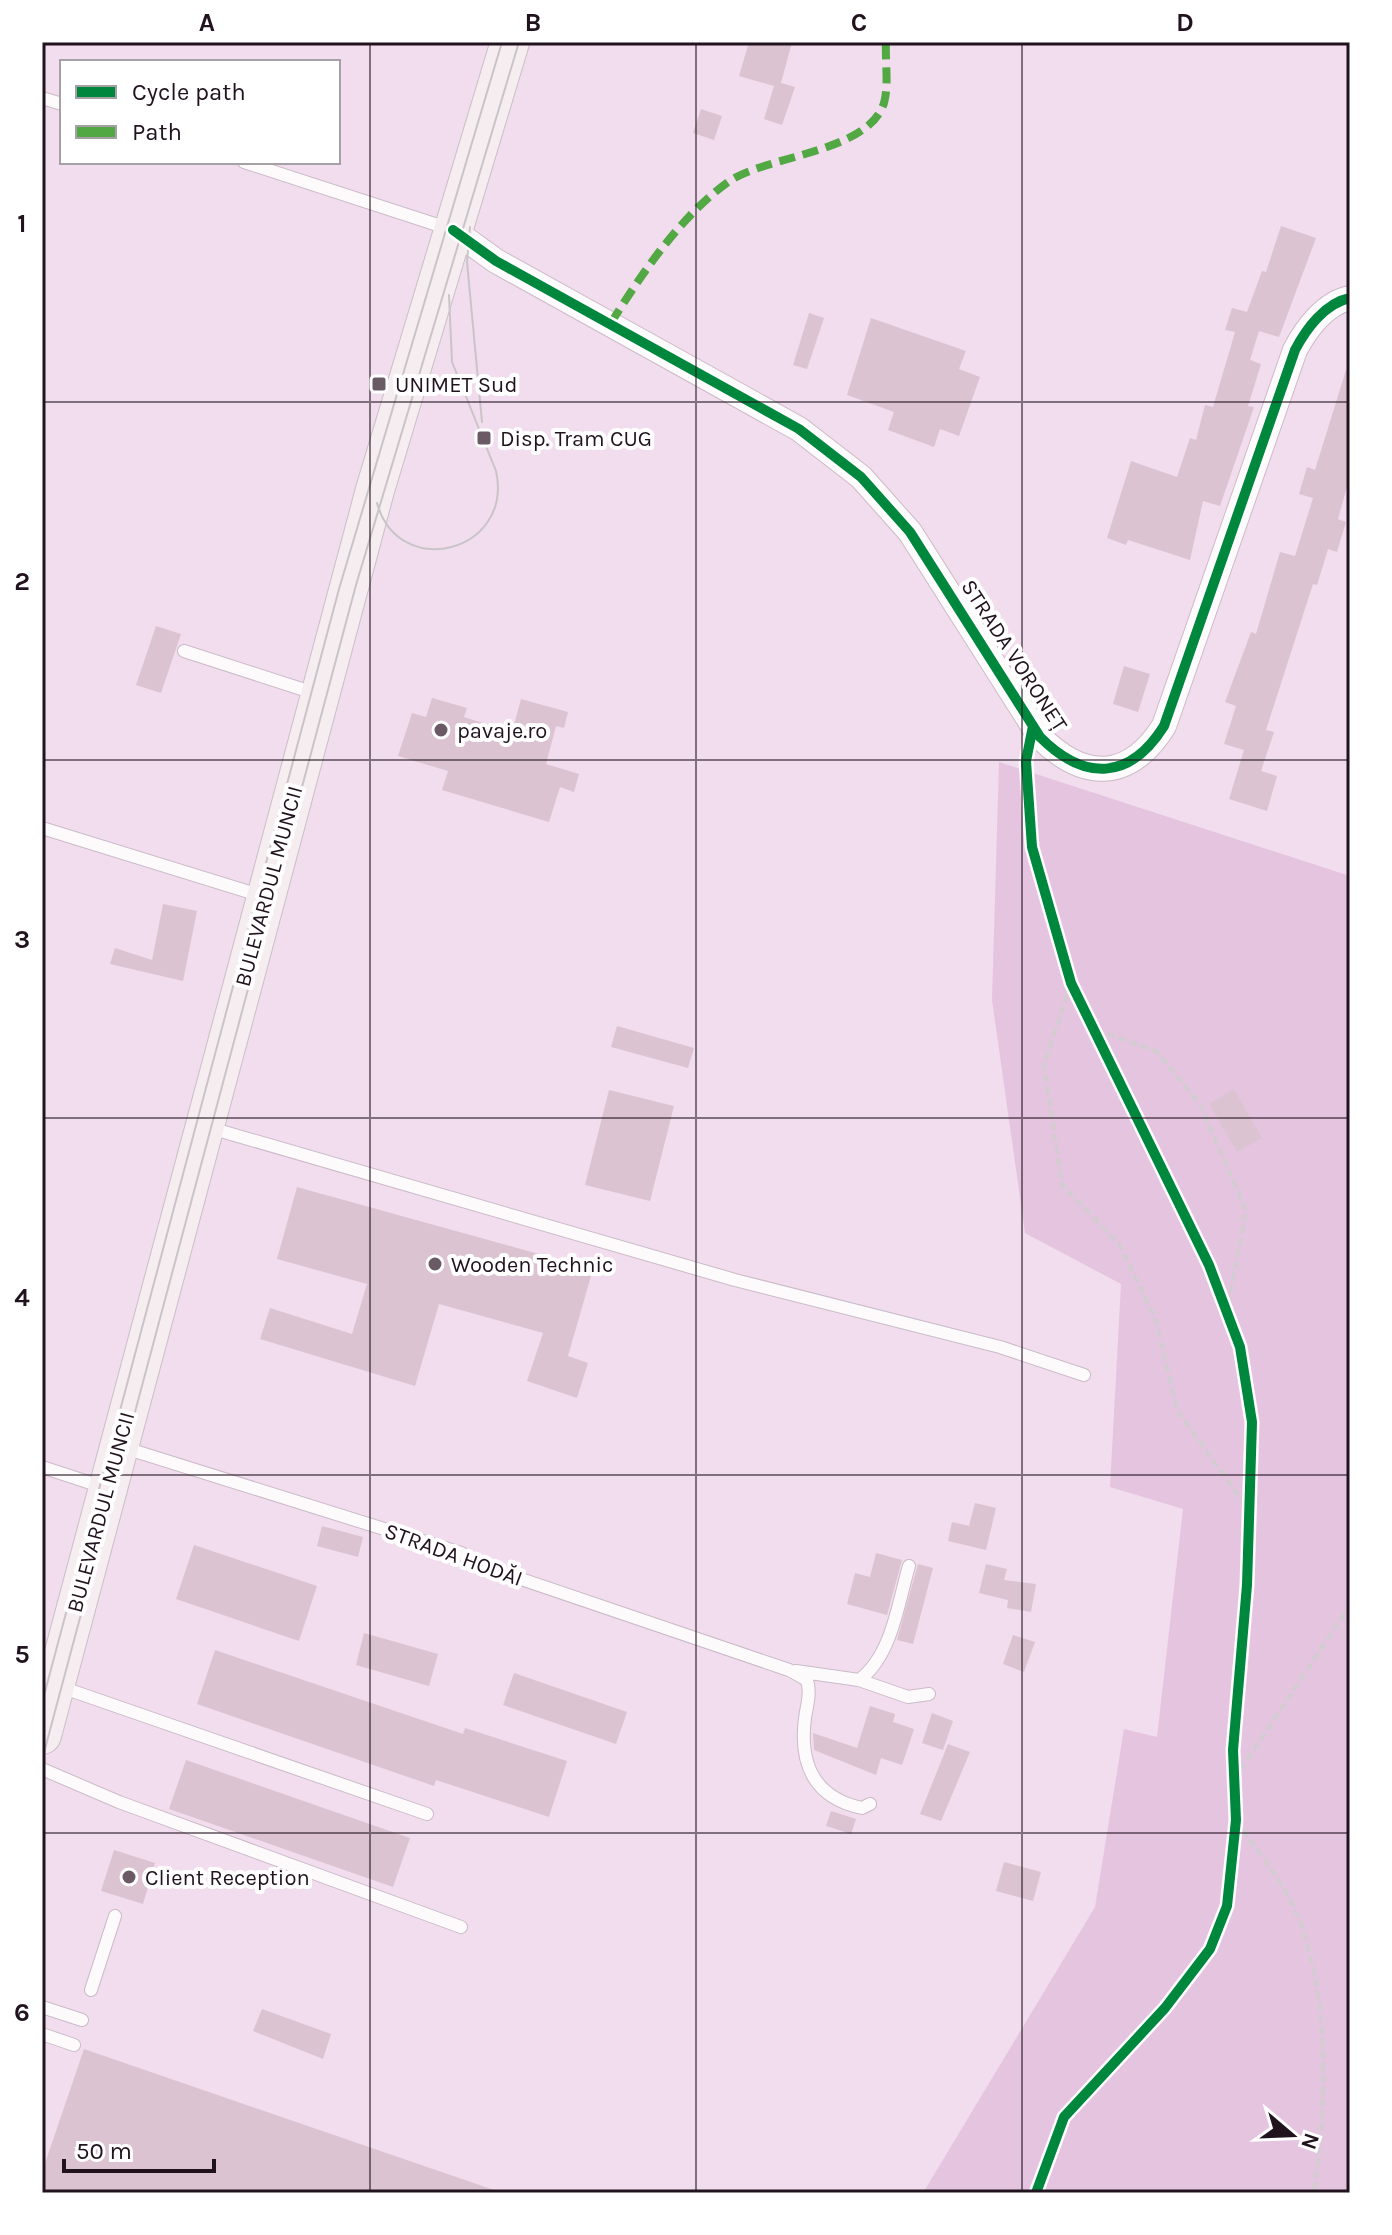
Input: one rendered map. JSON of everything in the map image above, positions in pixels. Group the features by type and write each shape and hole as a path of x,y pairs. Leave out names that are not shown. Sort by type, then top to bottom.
{"main road":[{"name":"BULEVARDUL MUNCII","path":"42,1735 386,451 510,42"}],"street":[{"name":"STRADA VORONEȚ","path":"453,230 496,261 799,429 861,477 918,543 1040,737 1070,761 1081,766 1108,769 1130,764 1150,748 1164,726 1295,350 1305,330 1339,300 1350,298"}],"lane":[{"path":"250,164 453,230"},
{"path":"184,651 320,695"},
{"path":"42,828 266,897"},
{"path":"204,1127 735,1280 1000,1347 1084,1375"},
{"name":"STRADA HODĂI","path":"118,1445 461,1553 477,1564 789,1670 859,1680 908,1697 929,1694"},
{"path":"42,1467 106,1488"},
{"path":"859,1680 871,1671 886,1642 909,1566"},
{"path":"789,1670 807,1680 810,1693 805,1720 810,1773 833,1800 862,1808 870,1804"},
{"path":"55,1685 427,1814"},
{"path":"42,1769 119,1802 461,1927"},
{"path":"91,1990 115,1916"},
{"path":"42,2007 82,2020"},
{"path":"42,2034 74,2045"}],"path":[{"path":"1067,969 1077,995"},
{"path":"1071,983 1044,1065 1062,1185 1119,1244 1156,1320 1177,1410 1249,1511"},
{"path":"1090,1018 1102,1043"},
{"path":"1096,1030 1156,1051 1200,1104 1246,1211 1227,1312"},
{"path":"1218,1289 1232,1324"},
{"path":"1249,1526 1250,1496"},
{"path":"1234,1780 1350,1605"},
{"path":"1233,1765 1235,1794"},
{"path":"1234,1846 1236,1807"},
{"path":"1236,1820 1294,1907 1319,1988 1322,2067 1314,2193"}],"shaded area":[{"path":"999,762 1350,876 1350,2193 923,2193 1095,1907 1124,1729 1157,1737 1183,1509 1110,1487 1121,1284 1025,1233 992,1000"}],"building":[{"path":"749,42 792,42 781,83 795,87 782,125 764,119 774,86 739,76"},
{"path":"701,109 722,116 714,140 693,133"},
{"path":"1281,226 1316,238 1279,337 1259,331 1250,360 1261,364 1248,406 1254,407 1220,506 1203,501 1190,560 1128,540 1126,545 1107,538 1131,461 1177,477 1190,438 1196,440 1205,405 1213,407 1235,332 1225,330 1232,308 1247,312 1262,271 1266,272"},
{"path":"809,313 824,318 807,369 793,365"},
{"path":"871,318 966,351 959,369 980,377 959,436 940,429 934,447 888,430 894,412 847,395"},
{"path":"1346,370 1350,371 1350,476 1338,519 1346,522 1337,552 1328,549 1317,585 1313,584 1266,730 1274,732 1261,771 1277,776 1267,811 1229,799 1244,750 1224,744 1236,706 1225,702 1251,632 1256,634 1280,552 1295,556 1313,498 1299,494 1307,467 1315,470"},
{"path":"156,626 181,634 161,693 136,685"},
{"path":"1124,666 1150,674 1138,712 1113,704"},
{"path":"432,698 467,708 464,717 512,732 521,699 568,712 564,728 556,726 546,764 579,774 574,792 560,787 549,822 442,790 448,771 398,756 412,713 426,717"},
{"path":"163,904 197,911 183,981 110,964 115,948 152,960"},
{"path":"617,1026 694,1048 688,1068 611,1047"},
{"path":"1234,1089 1262,1138 1237,1152 1209,1104"},
{"path":"609,1090 674,1106 650,1201 585,1185"},
{"name":"Wooden Technic","path":"297,1187 593,1269 568,1356 588,1363 577,1398 527,1381 543,1333 439,1304 415,1386 260,1339 270,1308 352,1334 367,1284 277,1259"},
{"path":"975,1503 996,1508 986,1550 948,1541 952,1522 969,1526"},
{"path":"322,1526 363,1537 358,1557 317,1546"},
{"path":"194,1545 317,1586 299,1641 176,1599"},
{"path":"876,1553 902,1560 887,1615 847,1604 855,1573 870,1577"},
{"path":"918,1564 933,1568 913,1644 897,1640"},
{"path":"986,1564 1007,1569 1004,1580 1036,1584 1031,1612 1007,1608 1008,1600 979,1593"},
{"path":"364,1633 438,1654 429,1686 356,1665"},
{"path":"1013,1635 1035,1642 1024,1672 1003,1664"},
{"path":"215,1650 463,1734 465,1728 567,1761 549,1817 436,1780 434,1786 197,1704"},
{"path":"514,1673 627,1712 616,1744 503,1705"},
{"path":"870,1706 895,1714 893,1722 914,1729 902,1765 881,1758 876,1775 814,1750 813,1733 857,1748"},
{"path":"932,1713 953,1721 943,1750 922,1743"},
{"path":"948,1744 970,1752 941,1821 920,1814"},
{"path":"186,1760 410,1838 393,1887 169,1809"},
{"path":"831,1811 856,1819 851,1834 826,1826"},
{"name":"Client Reception","path":"114,1850 155,1863 143,1904 101,1891"},
{"path":"1004,1862 1041,1872 1033,1901 996,1891"},
{"path":"262,2009 331,2034 323,2059 253,2031"},
{"path":"84,2049 494,2190 493,2193 56,2193 42,2188 42,2172"}],"tram line":[{"path":"42,1703 339,589 502,42"},
{"path":"42,1760 356,585 519,42"},
{"path":"470,227 467,262 482,422"},
{"path":"377,503 389,528 407,543 429,549 452,547 472,538 488,521 497,499 496,471 452,362 449,295"}],"marked path":[{"path":"611,323 678,229 728,182 767,165 838,143 874,120 884,103 886,42"}],"cycle path":[{"path":"453,230 496,261 799,429 861,477 910,532 1040,737 1057,752 1090,768 1106,769 1137,757 1164,726 1295,350 1325,311 1350,298"},
{"path":"1033,726 1026,761 1032,847 1071,983 1209,1265 1240,1347 1252,1422 1247,1585 1233,1750 1236,1820 1227,1906 1210,1949 1165,2008 1064,2117 1036,2193"}],"place":[{"name":"UNIMET Sud","path":"379,384"},
{"name":"Disp. Tram CUG","path":"484,438"},
{"name":"pavaje.ro","path":"441,730"},
{"name":"Wooden Technic","path":"435,1264"},
{"name":"Client Reception","path":"129,1877"}]}
